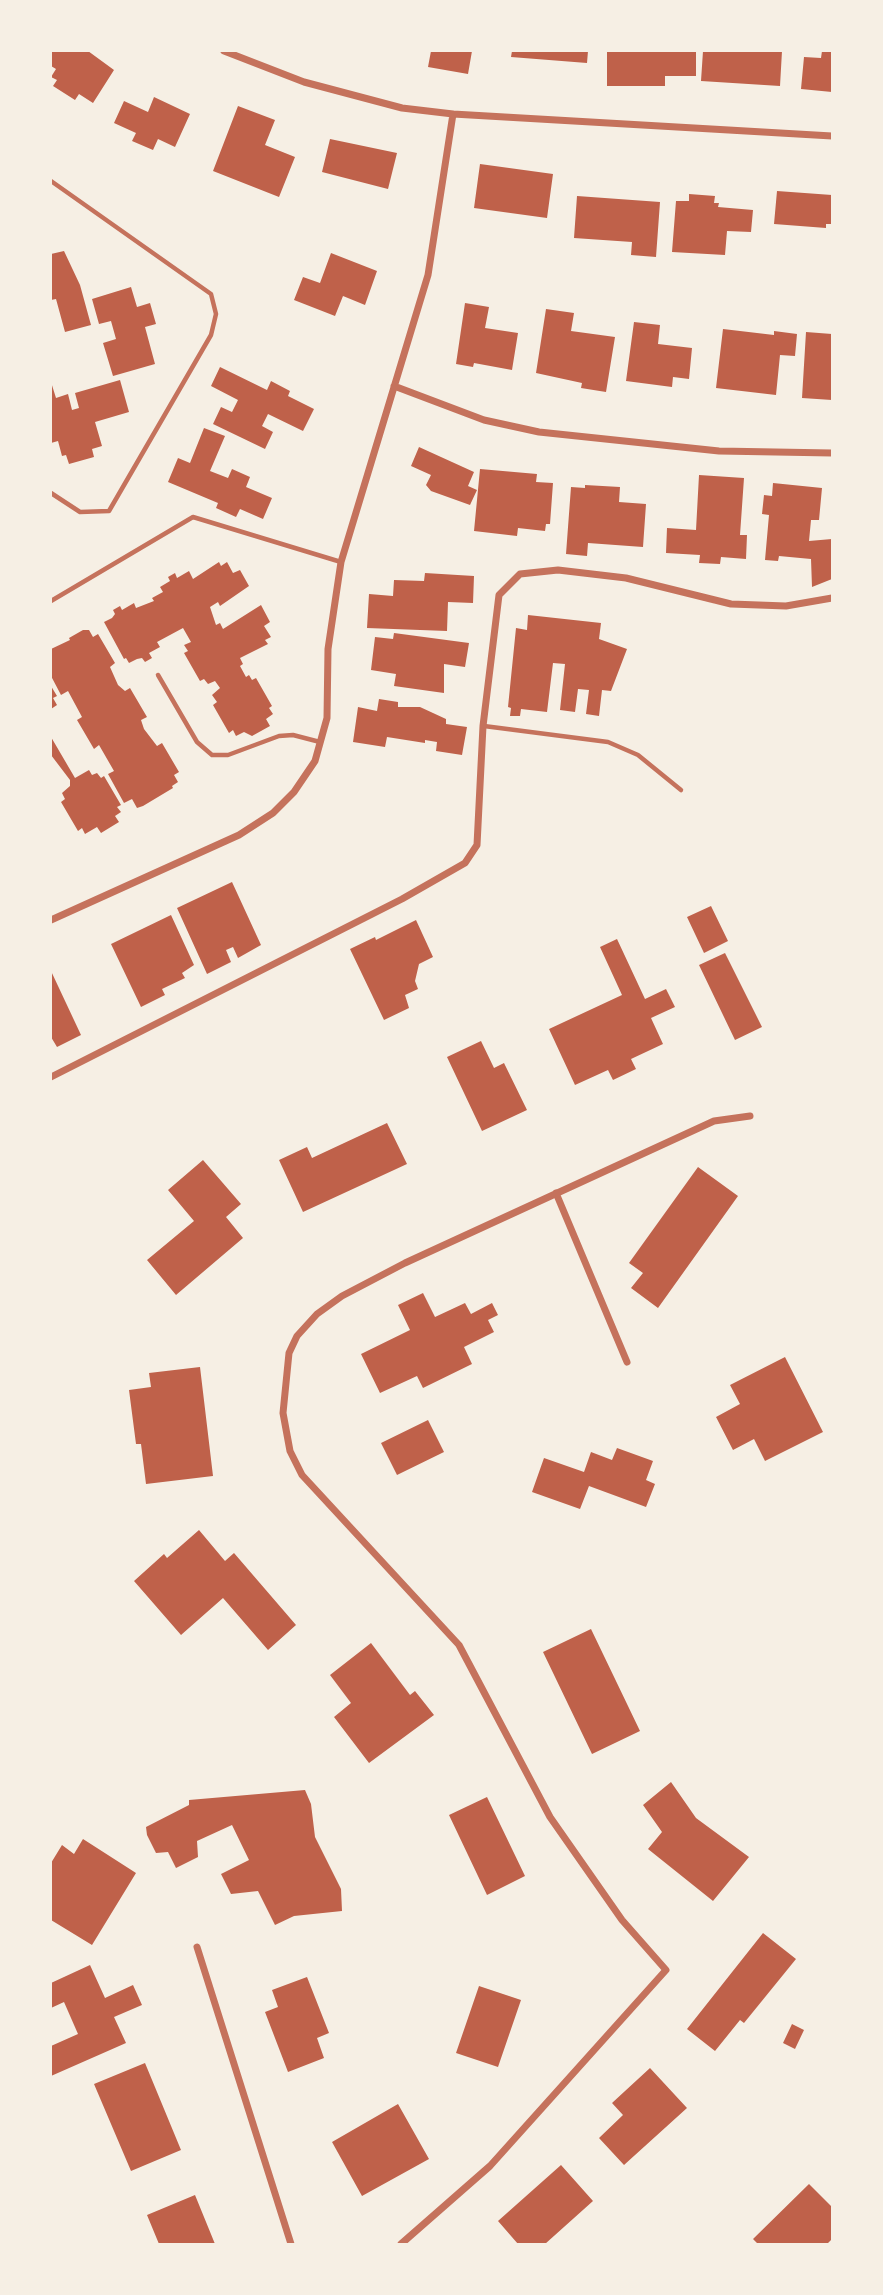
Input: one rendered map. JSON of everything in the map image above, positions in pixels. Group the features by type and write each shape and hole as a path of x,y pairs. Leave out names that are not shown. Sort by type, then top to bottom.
{"street":[{"path":"224,51 304,82 402,108 453,114 832,136"},
{"path":"51,920 239,835 273,813 294,792 308,771 327,718 328,649 341,562 428,275 453,114"},
{"path":"394,386 484,420 539,432 719,451 832,453"},
{"path":"51,1077 402,899 465,863 477,845 483,726 499,595 520,574 558,570 626,578 731,604 786,606 832,598"},
{"path":"401,2244 490,2166 666,1970 622,1920 557,1828 459,1645 302,1475 290,1451 283,1413 289,1353 297,1336 317,1314 342,1296 556,1193 714,1121 751,1116"},
{"path":"556,1193 627,1362"},
{"path":"197,1947 291,2244"}],"lane":[{"path":"51,181 211,294 216,314 211,335 109,511 80,512 51,493"},
{"path":"51,601 193,517 341,562"},
{"path":"158,675 197,742 212,755 229,755 279,736 293,735 320,742"},
{"path":"483,726 608,742 638,755 681,790"}],"building":[{"path":"51,51 88,51 114,70 93,103 79,94 75,100 53,86 57,80 51,77 56,69 51,66"},
{"path":"431,51 472,51 468,74 428,67"},
{"path":"512,51 588,51 587,63 511,57"},
{"path":"607,51 696,51 696,76 665,76 665,86 607,86"},
{"path":"703,51 782,51 780,86 701,81"},
{"path":"822,51 832,51 832,92 801,89 804,57 821,58"},
{"path":"154,97 190,114 175,147 158,139 153,150 132,141 136,133 114,123 124,101 148,112"},
{"path":"238,106 275,120 265,145 295,157 279,197 213,171"},
{"path":"330,139 397,153 388,189 322,172"},
{"path":"480,164 553,174 547,218 474,208"},
{"path":"777,191 832,195 832,224 826,224 826,228 774,224"},
{"path":"689,194 715,196 714,203 719,203 718,207 753,210 751,232 727,231 725,255 672,252 676,201 689,201"},
{"path":"577,196 660,202 656,257 631,255 632,242 574,238"},
{"path":"64,251 80,285 91,325 65,332 56,299 51,300 51,254"},
{"path":"331,253 377,271 365,305 343,296 335,316 294,300 303,277 320,283"},
{"path":"131,287 137,307 150,303 156,324 145,327 155,364 113,376 103,343 116,339 111,321 99,324 92,299"},
{"path":"465,303 489,307 485,328 518,333 512,370 474,363 473,367 456,364"},
{"path":"546,309 574,313 571,331 615,337 606,392 581,388 582,383 536,373"},
{"path":"634,322 660,325 658,344 692,348 689,379 673,377 672,387 626,381"},
{"path":"723,329 774,335 774,331 797,334 795,356 780,355 776,395 716,388"},
{"path":"806,332 832,334 832,400 802,398"},
{"path":"220,367 267,390 271,381 290,391 288,396 314,409 303,431 268,414 262,426 273,432 265,449 213,424 221,407 232,412 238,400 211,386"},
{"path":"120,380 129,412 95,422 102,446 92,449 94,457 69,464 66,455 62,456 58,441 51,443 51,382 56,398 68,394 72,410 79,408 75,393"},
{"path":"204,428 225,436 210,471 228,478 232,469 250,477 246,487 272,498 263,519 240,509 236,517 216,508 218,503 168,482 178,458 190,463"},
{"path":"419,447 474,472 468,486 477,490 470,505 431,491 426,485 431,475 411,466"},
{"path":"480,469 537,474 536,482 553,483 550,524 546,524 545,531 518,528 517,536 474,531"},
{"path":"699,475 744,478 740,535 747,535 746,559 721,557 720,564 699,563 700,555 666,553 667,528 696,530"},
{"path":"773,483 822,488 819,520 811,520 809,541 832,539 832,579 812,587 811,559 779,556 778,561 765,560 769,515 762,514 764,495 772,496"},
{"path":"585,485 620,487 619,502 646,504 643,547 588,543 587,556 566,554 571,487 585,488"},
{"path":"219,562 221,566 227,562 233,573 240,570 249,586 220,606 218,602 210,607 216,625 220,623 223,629 261,605 270,622 264,626 271,637 265,640 268,644 240,658 243,664 240,666 246,677 249,675 252,680 256,678 272,706 269,708 273,714 266,719 270,726 252,736 244,732 236,736 233,730 229,733 213,705 217,702 212,695 220,688 215,681 208,684 204,679 200,681 184,653 188,651 184,645 191,642 183,628 157,642 160,647 149,653 152,658 145,662 142,658 129,663 124,659 104,622 112,618 115,614 113,610 120,606 122,610 134,603 136,608 154,601 152,598 163,592 160,587 170,581 168,577 175,573 177,578 189,571 193,579"},
{"path":"425,573 474,576 473,603 448,602 447,631 367,628 369,594 393,596 394,580 424,581"},
{"path":"528,615 601,623 599,639 627,649 611,691 602,690 599,716 586,714 589,690 578,689 575,712 560,710 565,664 553,663 547,712 521,709 520,716 510,716 511,708 508,707 516,628 527,630"},
{"path":"83,630 89,630 93,637 98,634 115,663 110,667 118,685 125,691 130,688 147,717 141,720 144,729 157,746 162,743 179,772 174,775 178,782 173,788 137,808 132,799 124,803 108,774 114,771 99,745 94,749 77,720 82,717 68,691 61,695 51,676 51,649"},
{"path":"394,633 469,643 465,667 444,664 444,693 394,686 396,674 371,670 375,637 393,639"},
{"path":"51,686 57,696 53,698 57,705 51,709"},
{"path":"379,699 398,702 398,707 420,707 446,719 446,724 467,727 462,755 436,751 437,742 425,740 425,743 387,737 385,747 353,742 358,707 377,711"},
{"path":"51,737 75,778 89,770 92,775 97,773 101,778 104,776 121,805 117,807 121,812 115,816 119,822 101,833 97,827 85,834 82,828 78,831 61,802 65,799 62,793 70,786 70,780 51,755"},
{"path":"232,882 261,945 238,958 233,947 226,950 231,962 207,974 177,908"},
{"path":"711,906 728,941 704,953 687,917"},
{"path":"171,915 194,965 182,973 185,978 162,989 165,995 141,1007 111,944"},
{"path":"416,920 433,957 419,964 415,981 418,989 405,995 409,1008 384,1020 350,949 375,937 376,940"},
{"path":"617,939 645,999 666,989 675,1007 651,1018 663,1044 631,1059 636,1069 613,1080 608,1070 575,1085 549,1029 622,995 600,947"},
{"path":"725,953 762,1027 735,1040 699,965"},
{"path":"51,971 81,1035 57,1047 51,1037"},
{"path":"481,1041 494,1068 504,1063 527,1110 482,1131 447,1057"},
{"path":"387,1123 407,1164 303,1212 279,1160 307,1147 312,1158"},
{"path":"203,1160 241,1204 226,1217 243,1238 176,1295 147,1260 194,1221 168,1190"},
{"path":"698,1167 738,1196 658,1308 631,1288 643,1273 629,1263"},
{"path":"423,1293 435,1317 465,1303 471,1314 492,1303 498,1315 488,1320 494,1332 464,1347 472,1364 423,1388 417,1376 380,1393 361,1354 410,1330 398,1305"},
{"path":"785,1357 823,1432 765,1461 754,1439 733,1450 716,1417 740,1404 730,1385"},
{"path":"200,1367 213,1476 146,1484 141,1444 136,1444 129,1390 151,1387 149,1373"},
{"path":"428,1420 444,1452 397,1475 381,1443"},
{"path":"617,1448 653,1461 646,1480 655,1484 646,1507 589,1486 580,1509 532,1492 544,1458 584,1472 591,1452 612,1460"},
{"path":"199,1530 225,1561 234,1553 296,1625 268,1650 223,1598 181,1635 134,1581 164,1554 167,1558"},
{"path":"591,1629 640,1731 592,1754 543,1652"},
{"path":"371,1643 410,1695 415,1691 434,1715 369,1763 334,1717 351,1703 330,1675"},
{"path":"671,1782 696,1818 749,1857 713,1901 648,1849 662,1832 643,1805"},
{"path":"305,1790 311,1804 315,1837 341,1889 342,1911 294,1916 275,1925 258,1891 231,1894 221,1874 249,1860 232,1825 197,1841 198,1857 176,1868 168,1852 156,1853 147,1835 146,1827 189,1805 189,1800"},
{"path":"487,1797 525,1876 487,1895 449,1815"},
{"path":"83,1839 136,1873 92,1945 51,1920 51,1863 62,1845 74,1854"},
{"path":"763,1933 796,1959 744,2023 740,2020 715,2051 687,2029"},
{"path":"90,1965 105,1998 133,1985 142,2005 114,2017 126,2043 51,2076 51,2046 78,2034 64,2002 51,2008 51,1983"},
{"path":"307,1977 329,2033 317,2038 324,2058 288,2072 265,2012 278,2007 272,1990"},
{"path":"479,1986 521,2000 498,2067 456,2053"},
{"path":"792,2024 804,2030 795,2049 783,2043"},
{"path":"145,2063 181,2150 131,2171 94,2084"},
{"path":"650,2068 687,2108 624,2165 599,2138 623,2115 612,2103"},
{"path":"398,2104 429,2159 362,2196 332,2142"},
{"path":"561,2165 593,2201 545,2244 518,2244 498,2221"},
{"path":"809,2184 832,2207 832,2239 827,2244 758,2244 753,2239"},
{"path":"195,2195 215,2244 159,2244 147,2215"}]}
